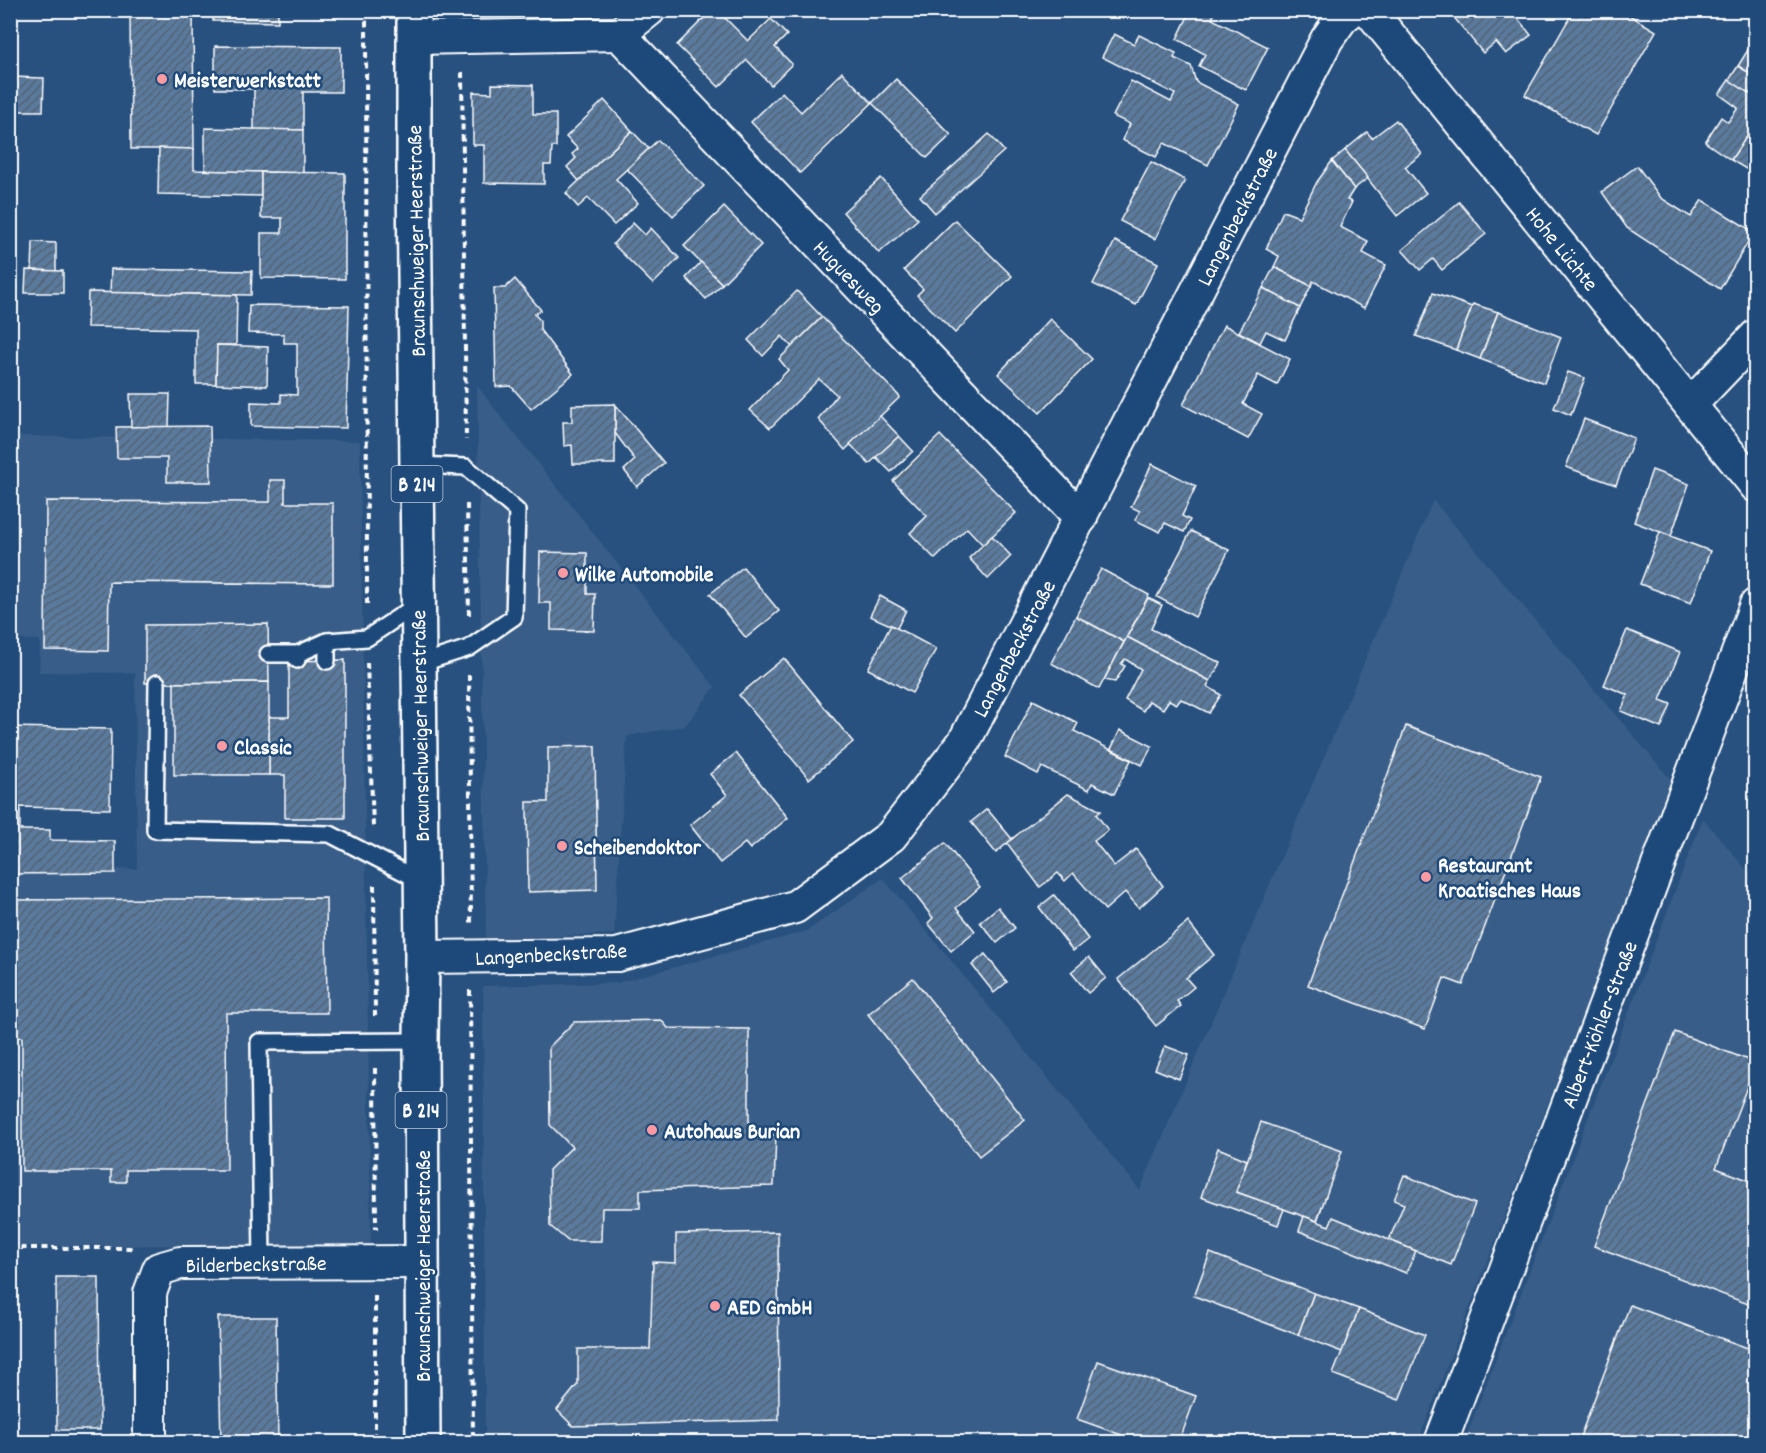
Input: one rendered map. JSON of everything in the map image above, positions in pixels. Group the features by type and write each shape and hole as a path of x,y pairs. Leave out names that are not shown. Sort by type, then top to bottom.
{"main road":[{"name":"Braunschweiger Heerstraße","path":"414,24 422,957 423,1443"}],"street":[{"path":"414,24 619,34 648,10"},
{"name":"Langenbeckstraße","path":"422,957 617,955 795,907 891,836 964,742 1327,39 1342,18 1352,10"},
{"name":"Hohe Lüchte","path":"1370,10 1755,486"},
{"name":"Huguesweg","path":"619,34 1081,518"},
{"path":"1690,405 1755,336"},
{"name":"Albert-Köhler-Straße","path":"1441,1443 1755,605"},
{"name":"Bilderbeckstraße","path":"150,1443 150,1293 159,1269 180,1263 421,1262"}],"lane":[{"path":"417,465 466,467 517,511 514,617 469,648 419,664"},
{"path":"268,654 298,657 327,642 367,638 418,604"},
{"path":"327,642 327,661"},
{"path":"157,682 155,830 330,834 421,881"},
{"path":"262,1262 259,1042 421,1041"}],"path":[{"path":"470,992 473,1443"},
{"path":"10,1248 130,1248 159,1269"},
{"path":"375,1308 375,1443"}],"shaded area":[{"path":"477,386 715,687 685,726 627,736 614,934 486,939"},
{"path":"11,436 360,441 371,1245 11,1246 11,867 137,869 135,673 39,672 40,640 11,639"},
{"path":"1433,500 1672,781 1418,1442 485,1442 483,986 616,983 807,931 883,878 1140,1190"},
{"path":"1703,818 1755,880 1755,1442 1464,1442"}],"building":[{"name":"Meisterwerkstatt","path":"130,10 193,10 194,149 131,149"},
{"path":"213,10 278,10 278,22 213,21"},
{"path":"712,10 717,10 748,41 771,19 787,35 775,47 792,64 771,85 747,60 719,87 677,45"},
{"path":"1191,10 1216,10 1212,19 1268,47 1246,90 1199,66 1205,54 1177,39"},
{"path":"1448,10 1511,10 1531,35 1506,54 1496,42 1483,53"},
{"path":"1574,10 1621,10 1656,31 1596,135 1525,95"},
{"path":"1114,34 1134,44 1139,35 1176,53 1174,58 1191,66 1196,82 1239,104 1208,165 1164,143 1156,157 1122,140 1130,124 1113,116 1131,81 1171,102 1175,94 1102,57"},
{"path":"1751,45 1756,47 1756,77 1738,66"},
{"path":"215,46 341,47 341,92 303,92 303,130 254,130 254,89 215,89"},
{"path":"1738,66 1756,77 1756,98 1729,80"},
{"path":"842,72 872,103 800,173 751,122 782,92 801,112"},
{"path":"10,77 44,78 43,111 10,111"},
{"path":"896,79 951,135 927,158 872,103"},
{"path":"1729,80 1756,98 1756,122 1731,160 1705,142 1721,117 1728,122 1738,108 1719,94"},
{"path":"492,84 533,85 533,114 556,114 556,147 552,147 551,165 544,165 544,184 484,183 484,145 473,145 473,92 492,93"},
{"path":"604,100 632,131 579,181 567,167 576,158 572,154 578,149 566,137"},
{"path":"1396,120 1422,154 1405,167 1426,193 1397,216 1345,150 1367,132 1372,138"},
{"path":"1756,122 1756,175 1731,160"},
{"path":"205,128 303,130 303,173 205,171"},
{"path":"632,131 649,149 616,179 638,203 614,225 588,198 578,207 566,193"},
{"path":"989,134 1004,151 935,213 920,196"},
{"path":"658,140 704,186 673,216 627,169"},
{"path":"159,148 194,149 194,170 261,172 261,196 158,194"},
{"path":"1345,150 1368,178 1354,189 1332,161"},
{"path":"1332,161 1354,189 1347,200 1352,202 1340,227 1368,241 1363,253 1386,265 1364,308 1313,281 1311,286 1274,267 1279,256 1266,249 1283,211 1299,217 1317,182"},
{"path":"1151,162 1185,180 1155,239 1120,221"},
{"path":"1637,166 1661,198 1691,217 1702,200 1754,232 1720,289 1627,228 1602,192"},
{"path":"261,172 345,173 345,279 261,278 261,233 282,233 282,218 261,218"},
{"path":"881,178 918,219 879,253 843,212"},
{"path":"1459,202 1486,234 1442,270 1433,259 1420,270 1402,250"},
{"path":"724,207 761,245 722,284 684,246"},
{"path":"955,220 1012,276 955,333 917,295 923,289 904,270"},
{"path":"633,223 645,235 651,228 679,258 653,284 613,244"},
{"path":"1115,241 1158,263 1136,305 1093,284"},
{"path":"33,242 56,243 56,271 32,270"},
{"path":"701,262 722,284 706,299 686,278"},
{"path":"1274,267 1311,286 1300,308 1263,288"},
{"path":"111,269 252,271 251,295 110,293"},
{"path":"26,270 63,271 63,293 25,293"},
{"path":"515,279 541,310 534,314 540,320 540,330 573,374 531,409 511,386 496,387 494,288 505,288"},
{"path":"1263,288 1300,308 1285,340 1266,331 1260,343 1239,332"},
{"path":"797,291 822,317 792,347 782,336 763,356 748,340"},
{"path":"88,292 237,295 236,345 217,345 216,384 196,384 196,329 87,327"},
{"path":"1433,293 1472,307 1456,350 1416,336"},
{"path":"1473,304 1498,312 1480,359 1456,350"},
{"path":"249,305 349,306 346,428 251,426 251,402 281,403 281,394 297,395 297,343 284,343 284,334 248,333"},
{"path":"1498,312 1561,337 1544,383 1480,359"},
{"path":"822,317 900,397 845,450 818,419 837,395 819,379 770,428 750,410 788,370 779,359"},
{"path":"1050,319 1092,359 1040,413 998,374"},
{"path":"1224,325 1290,359 1277,385 1258,375 1243,404 1262,414 1248,439 1183,405"},
{"path":"217,345 268,347 267,386 216,384"},
{"path":"1568,372 1585,378 1571,415 1554,408"},
{"path":"130,394 170,394 169,427 131,427"},
{"path":"615,404 664,463 637,487 624,470 635,460 615,433"},
{"path":"615,404 615,464 573,464 572,445 564,446 563,422 572,422 572,405"},
{"path":"880,416 899,436 869,464 850,444"},
{"path":"1584,419 1634,438 1616,485 1566,467"},
{"path":"210,426 211,482 167,482 167,458 117,458 116,427"},
{"path":"940,435 1016,513 983,545 967,528 935,559 910,533 927,516 893,481"},
{"path":"899,436 913,451 891,472 876,457"},
{"path":"1152,464 1196,486 1182,516 1190,520 1184,532 1165,523 1160,532 1135,520 1140,511 1131,507"},
{"path":"1652,470 1689,484 1671,536 1634,522"},
{"path":"270,480 285,480 285,503 333,503 333,584 109,582 108,651 45,650 46,501 270,502"},
{"path":"1191,531 1229,550 1195,617 1157,597"},
{"path":"1660,532 1710,551 1691,603 1640,584"},
{"path":"992,536 1011,556 988,579 969,558"},
{"name":"Wilke Automobile","path":"540,552 587,553 587,594 595,594 594,631 551,630 551,603 539,603"},
{"path":"743,567 779,611 746,638 710,594"},
{"path":"1101,569 1149,595 1124,642 1076,616"},
{"path":"880,596 906,610 897,628 870,616"},
{"path":"1148,598 1162,605 1151,629 1221,663 1210,681 1127,637"},
{"path":"1076,616 1124,642 1099,689 1051,663"},
{"path":"268,624 269,682 145,683 145,625"},
{"path":"891,625 936,649 912,693 868,669"},
{"path":"1627,630 1680,652 1660,700 1671,704 1661,728 1621,711 1628,695 1604,685"},
{"path":"1127,637 1210,681 1207,686 1221,695 1209,713 1181,699 1177,704 1169,700 1163,709 1149,701 1143,711 1125,700 1141,669 1125,659 1121,664 1125,666 1115,682 1104,680"},
{"path":"784,658 853,742 809,779 739,695"},
{"path":"345,660 345,818 285,818 285,775 269,775 269,717 289,717 289,661"},
{"name":"Classic","path":"269,682 269,775 174,775 174,683"},
{"path":"1033,700 1078,723 1074,731 1131,760 1114,794 1092,783 1089,790 1042,767 1038,774 1005,757"},
{"name":"Restaurant Kroatisches Haus","path":"1406,726 1541,777 1463,985 1444,978 1425,1029 1308,985"},
{"path":"10,727 111,729 110,809 20,807 20,830 50,830 50,840 115,841 115,873 10,874"},
{"path":"1120,730 1152,746 1142,765 1111,749"},
{"name":"Scheibendoktor","path":"595,746 597,890 528,892 527,802 548,802 548,747"},
{"path":"736,753 788,818 750,849 745,843 720,863 690,825 727,795 710,774"},
{"path":"1068,794 1101,811 1096,814 1108,830 1094,841 1114,866 1136,849 1163,886 1139,908 1125,892 1105,910 1073,873 1065,881 1058,873 1040,887 1007,843"},
{"path":"987,809 1012,839 996,853 971,822"},
{"path":"945,843 980,887 956,908 975,931 951,951 928,923 933,918 902,878"},
{"path":"1054,895 1088,939 1073,951 1039,907"},
{"path":"326,898 327,1013 226,1013 227,1170 126,1170 126,1182 111,1182 111,1171 22,1171 22,1037 10,1038 10,900"},
{"path":"998,907 1015,928 997,943 980,922"},
{"path":"1188,922 1214,955 1186,978 1194,987 1177,1001 1181,1006 1156,1026 1118,979"},
{"path":"985,954 1007,982 994,993 972,965"},
{"path":"1089,957 1106,978 1088,993 1071,972"},
{"path":"913,978 1025,1120 979,1156 868,1014"},
{"name":"Autohaus Burian","path":"661,1020 668,1028 749,1029 749,1135 776,1135 774,1186 640,1190 640,1208 602,1208 601,1241 568,1241 550,1226 549,1170 572,1147 550,1125 549,1047 574,1022"},
{"path":"1675,1032 1756,1063 1716,1168 1756,1183 1756,1307 1594,1246"},
{"path":"1165,1046 1189,1055 1179,1079 1155,1069"},
{"path":"1261,1122 1342,1151 1317,1221 1236,1192"},
{"path":"1218,1148 1247,1160 1236,1192 1284,1209 1278,1225 1201,1197"},
{"path":"1404,1175 1475,1204 1451,1265 1389,1240 1404,1204 1394,1200"},
{"path":"1304,1216 1329,1226 1333,1217 1416,1251 1406,1273 1299,1231"},
{"name":"AED GmbH","path":"778,1232 779,1420 573,1426 557,1410 578,1384 578,1349 650,1349 653,1262 676,1263 676,1234"},
{"path":"1210,1253 1314,1293 1298,1335 1194,1296"},
{"path":"56,1277 99,1277 100,1430 57,1430"},
{"path":"1314,1293 1359,1309 1342,1352 1298,1335"},
{"path":"1630,1305 1756,1351 1756,1442 1578,1442"},
{"path":"1359,1309 1425,1335 1399,1400 1333,1374"},
{"path":"218,1317 276,1317 278,1442 221,1442"},
{"path":"1098,1361 1196,1396 1179,1442 1141,1442 1077,1419"}],"place":[{"name":"Meisterwerkstatt","path":"162,79"},
{"name":"Wilke Automobile","path":"563,573"},
{"name":"Classic","path":"222,746"},
{"name":"Scheibendoktor","path":"562,846"},
{"name":"Restaurant Kroatisches Haus","path":"1426,877"},
{"name":"Autohaus Burian","path":"652,1130"},
{"name":"AED GmbH","path":"715,1306"}]}
